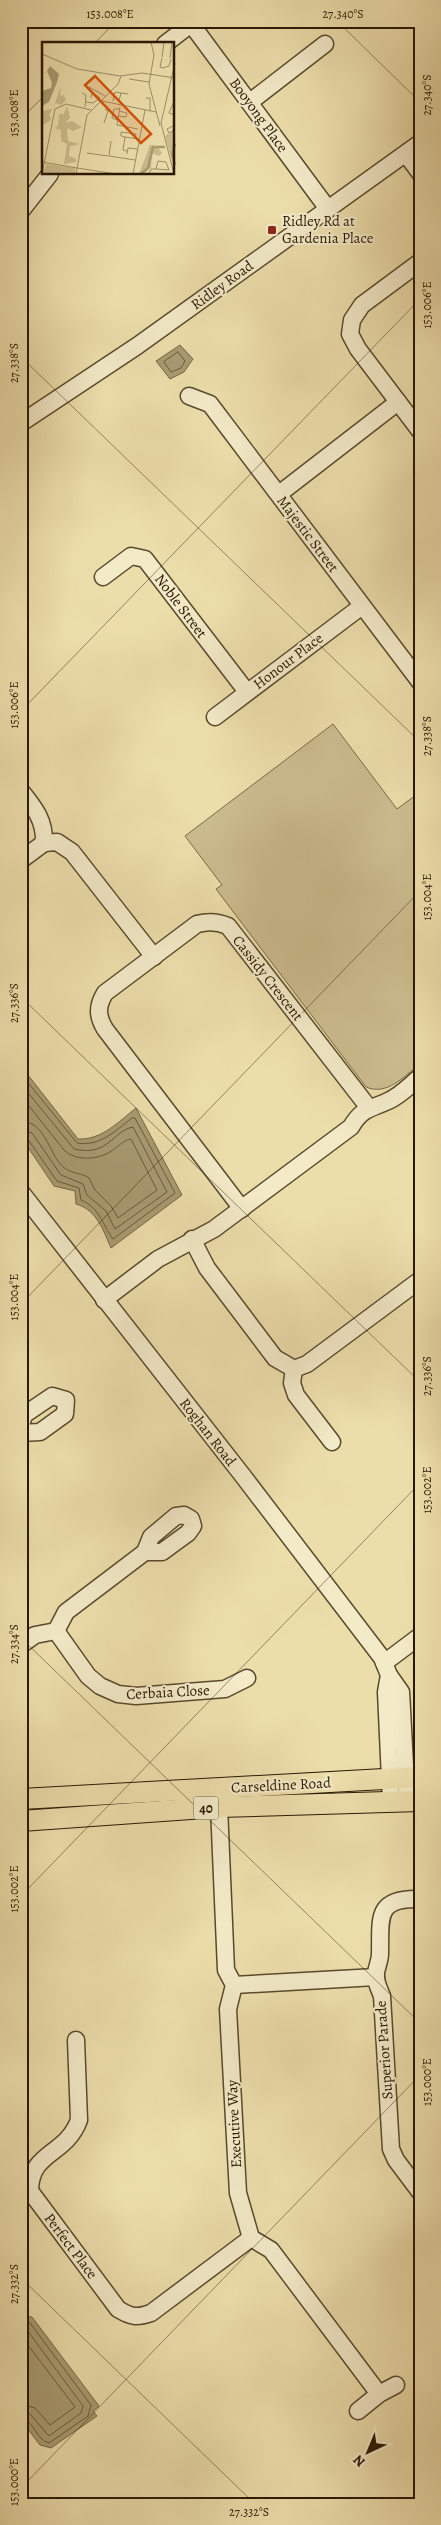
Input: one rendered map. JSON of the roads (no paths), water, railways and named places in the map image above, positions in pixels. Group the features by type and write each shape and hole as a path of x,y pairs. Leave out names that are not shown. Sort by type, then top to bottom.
{"main road":[{"name":"Carseldine Road","path":"21,1799 310,1784 406,1777"},
{"name":"Carseldine Road","path":"21,1821 219,1807 406,1801"}],"street":[{"path":"167,42 190,22"},
{"name":"Booyong Place","path":"190,22 328,210"},
{"path":"250,102 325,44"},
{"name":"Ridley Road","path":"21,423 137,346 420,144"},
{"path":"406,154 420,173"},
{"path":"21,211 49,175"},
{"path":"420,262 362,305 352,320 350,334 358,349 420,431"},
{"name":"Majestic Street","path":"189,396 210,404 420,682"},
{"path":"279,494 398,402"},
{"name":"Noble Street","path":"103,577 131,556 145,559 247,692"},
{"name":"Honour Place","path":"215,717 362,606"},
{"path":"21,791 40,815 44,829 44,843"},
{"path":"21,860 44,843 58,842 72,852 154,956"},
{"name":"Cassidy Crescent","path":"242,1209 100,1021 100,1002 105,993 197,924 213,922 228,926 369,1108"},
{"path":"104,1300 158,1259 192,1239 214,1229 351,1127 362,1113 369,1108 388,1101 420,1077"},
{"name":"Roghan Road","path":"21,1192 372,1645 401,1692 406,1801"},
{"path":"192,1239 207,1268 275,1358 294,1369"},
{"path":"294,1369 307,1364 420,1280"},
{"path":"294,1369 292,1383 296,1395 332,1442"},
{"path":"21,1425 24,1415 52,1396 66,1400 65,1414 40,1432 21,1433"},
{"path":"21,1645 35,1635 56,1631 66,1612 145,1552"},
{"name":"Cerbaia Close","path":"56,1631 88,1676 100,1686 118,1694 136,1696 225,1689 247,1678"},
{"path":"387,1669 420,1636"},
{"path":"219,1807 226,1970 234,1985 376,1977"},
{"name":"Superior Parade","path":"420,1899 394,1902 385,1910 379,1921 380,1956 376,1977 382,1996 391,2149 396,2160 420,2192"},
{"name":"Executive Way","path":"234,1985 228,2009 238,2193 251,2238"},
{"name":"Perfect Place","path":"76,2040 79,2120 75,2132 66,2142 36,2166 30,2176 30,2190 118,2309 128,2316 139,2318 152,2313 251,2238"},
{"path":"251,2238 271,2250 379,2394"},
{"path":"358,2411 379,2394 396,2385"}],"water":[{"path":"180,345 193,359 184,372 170,379 156,361"},
{"path":"21,1066 78,1139 95,1137 116,1124 136,1108 182,1195 111,1248 94,1216 76,1204 75,1191 54,1186 21,1137"},
{"path":"21,2316 32,2317 99,2406 93,2411 97,2416 51,2448 40,2445 21,2420"}],"place":[{"name":"Ridley Rd at Gardenia Place","path":"272,230"}]}
